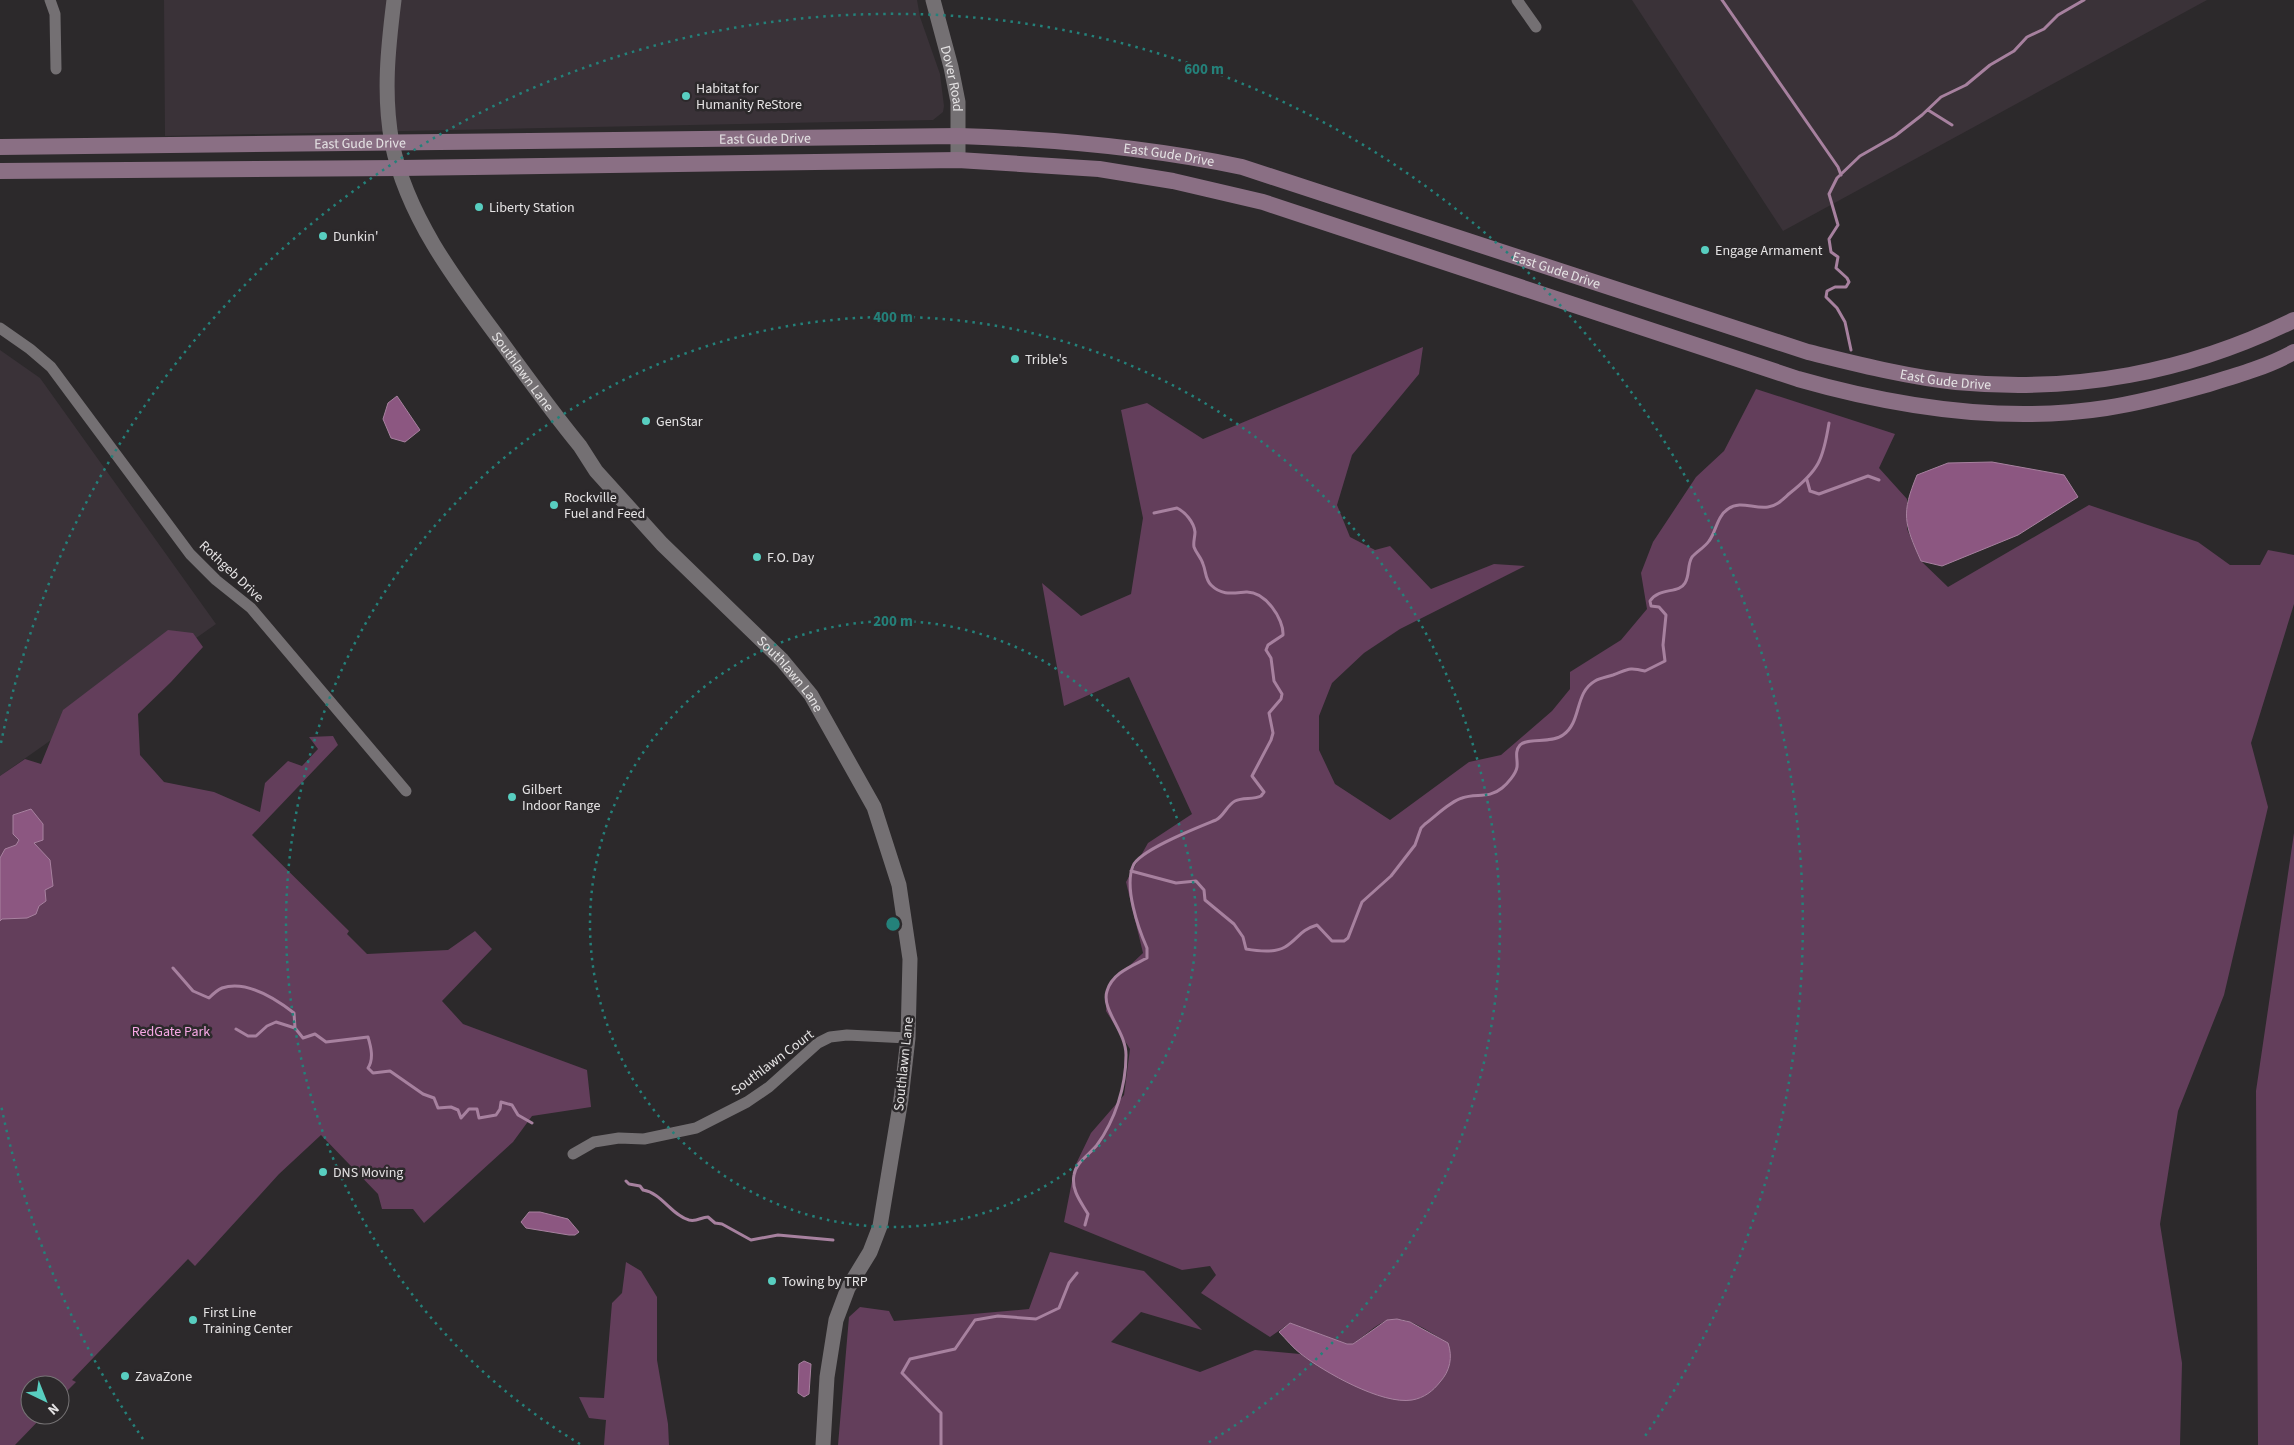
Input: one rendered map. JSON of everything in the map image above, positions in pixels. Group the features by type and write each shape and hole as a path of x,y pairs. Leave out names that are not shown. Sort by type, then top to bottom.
{"main road":[{"name":"East Gude Drive","path":"0,147 959,136 1043,139 1120,146 1178,154 1242,167 1808,352 1870,367 1956,382 2045,384 2101,381 2152,371 2206,356 2294,320"},
{"name":"East Gude Drive","path":"0,171 400,168 958,160 1099,169 1173,181 1263,202 1822,385 1870,397 1932,407 2000,412 2051,412 2105,408 2190,389 2278,361 2294,352"},
{"path":"2101,381 2105,408"}],"street":[{"path":"50,0 55,14 56,69"},
{"name":"Southlawn Lane","path":"394,0 386,68 392,142 418,214 451,272 580,446 596,471 662,544 782,660 811,696 874,807 899,885 910,959 908,1038 901,1099 880,1226 870,1252 848,1288 836,1320 826,1378 823,1445"},
{"name":"Dover Road","path":"933,0 955,86 959,136 958,160"},
{"path":"1517,0 1536,27"},
{"name":"Rothgeb Drive","path":"0,328 30,349 51,367 190,554 216,580 252,608 406,791"},
{"name":"Southlawn Court","path":"573,1154 594,1142 619,1138 644,1139 696,1128 747,1102 769,1087 818,1043 830,1037 847,1035 908,1038"}],"shaded area":[{"path":"164,0 917,0 920,17 940,74 944,106 943,112 933,120 165,136"},
{"path":"1632,0 2207,0 1783,231"},
{"path":"0,350 40,378 216,624 0,776"},
{"path":"397,396 420,430 405,442 391,438 383,419 388,403"},
{"path":"1992,462 2064,475 2078,497 2018,535 1942,566 1921,561 1911,537 1907,518 1908,500 1917,475 1948,463"},
{"path":"31,809 43,824 43,840 34,843 50,860 53,886 45,890 46,901 39,906 36,914 27,918 2,919 0,921 0,858 5,849 16,845 19,840 13,834 13,815"},
{"path":"529,1212 540,1212 568,1219 579,1232 575,1235 569,1235 526,1228 521,1222"},
{"path":"1397,1319 1410,1322 1448,1343 1450,1348 1450,1364 1443,1378 1428,1394 1412,1400 1385,1397 1338,1378 1301,1354 1279,1332 1290,1323 1347,1344 1353,1344 1387,1320"},
{"path":"804,1361 811,1364 809,1394 804,1397 798,1393 799,1364"}],"green space":[{"path":"1423,347 1419,374 1352,455 1337,505 1350,537 1375,550 1390,546 1431,589 1494,564 1525,566 1400,629 1364,653 1332,683 1319,716 1319,750 1335,784 1390,820 1469,762 1501,755 1552,711 1570,689 1570,672 1621,640 1647,609 1641,573 1653,542 1696,477 1724,451 1756,389 1895,434 1879,468 1907,499 1907,529 1921,561 1948,587 2089,505 2198,542 2230,565 2260,565 2268,550 2294,555 2294,604 2251,743 2268,807 2224,995 2178,1111 2160,1224 2182,1363 2180,1445 838,1445 849,1317 860,1307 889,1311 894,1321 1029,1309 1050,1252 1144,1271 1202,1330 1141,1312 1111,1342 1200,1372 1255,1350 1300,1354 1348,1383 1448,1343 1411,1322 1395,1319 1379,1324 1353,1344 1347,1344 1290,1323 1270,1337 1201,1293 1216,1275 1210,1266 1182,1270 1064,1222 1075,1166 1091,1133 1124,1095 1130,1049 1106,1011 1108,986 1143,953 1126,882 1148,843 1192,814 1129,677 1064,706 1042,583 1081,616 1131,594 1143,518 1121,410 1147,403 1203,439"},
{"name":"RedGate Park","path":"168,630 193,633 203,647 138,714 140,755 164,782 214,792 260,812 265,783 288,761 302,766 318,749 309,737 333,736 338,745 252,835 349,931 347,934 367,954 448,950 475,931 492,949 442,1001 463,1024 587,1070 591,1107 532,1116 513,1142 424,1223 413,1209 382,1209 378,1194 321,1135 279,1174 195,1266 188,1259 72,1380 76,1382 70,1388 70,1375 20,1375 20,1425 34,1425 15,1445 0,1445 0,776 25,759 41,764 63,710"},
{"path":"2294,833 2294,1445 2258,1445 2256,1091"},
{"path":"626,1262 641,1271 657,1297 657,1360 668,1424 669,1445 604,1445 606,1420 589,1418 579,1397 604,1398 612,1303 622,1293"}],"waterway":[{"path":"1722,0 1838,167 1841,175"},
{"path":"1851,350 1845,322 1837,308 1826,297 1827,291 1835,287 1846,287 1849,282 1836,268 1838,257 1831,252 1829,239 1838,225 1829,194 1837,178 1860,156 1895,136 1941,97 1966,85 1990,65 2014,51 2027,37 2044,29 2058,15 2084,0"},
{"path":"1928,110 1952,125"},
{"path":"1131,871 1176,883 1196,881 1204,890 1205,900 1234,924 1243,937 1246,949 1266,951 1281,949 1307,929 1317,925 1332,941 1344,941 1348,938 1362,902 1391,876 1415,845 1421,828 1425,824 1457,800 1492,794 1502,788 1511,779 1516,770 1517,753 1520,745 1528,741 1558,738 1563,735 1573,723 1588,686 1595,681 1629,669 1645,671 1665,661 1663,645 1666,615 1659,607 1651,606 1650,601 1658,594 1678,588 1685,583 1692,557 1709,541 1724,512 1737,505 1762,507 1774,505 1800,485 1814,470 1822,455 1829,423"},
{"path":"1807,480 1810,491 1819,494 1868,476 1879,480"},
{"path":"1085,1225 1088,1214 1075,1191 1073,1180 1075,1170 1097,1145 1109,1125 1122,1091 1124,1079 1125,1046 1107,1006 1107,991 1113,979 1129,967 1147,958 1147,948 1136,919 1131,896 1130,885 1133,866 1146,853 1157,846 1216,820 1235,801 1261,796 1264,792 1252,776 1273,733 1269,713 1281,699 1282,694 1274,681 1271,658 1266,650 1268,645 1283,635 1277,614 1260,596 1246,592 1228,593 1219,591 1211,585 1194,547 1195,532 1189,518 1177,508 1154,513"},
{"path":"173,968 193,991 209,998 220,989 231,986 251,989 270,997 294,1013 295,1028 303,1038 315,1034 326,1042 368,1037 371,1049 368,1068 373,1073 390,1071 423,1094 434,1098 438,1108 451,1107 458,1110 461,1118 469,1109 477,1109 479,1118 496,1115 500,1109 501,1102 512,1105 518,1115 532,1123"},
{"path":"236,1029 248,1036 256,1036 267,1026 276,1022 295,1028"},
{"path":"626,1181 656,1195 677,1214 689,1220 708,1217 715,1223 722,1224 751,1240 778,1235 833,1240"},
{"path":"941,1445 941,1413 902,1373 910,1359 955,1349 975,1320 998,1316 1036,1319 1059,1308 1069,1283 1077,1273"}],"place":[{"name":"Habitat for Humanity ReStore","path":"686,96"},
{"name":"Liberty Station","path":"479,207"},
{"name":"Dunkin'","path":"323,236"},
{"name":"Engage Armament","path":"1705,250"},
{"name":"Trible's","path":"1015,359"},
{"name":"GenStar","path":"646,421"},
{"name":"Rockville Fuel and Feed","path":"554,505"},
{"name":"F.O. Day","path":"757,557"},
{"name":"Gilbert Indoor Range","path":"512,797"},
{"name":"DNS Moving","path":"323,1172"},
{"name":"Towing by TRP","path":"772,1281"},
{"name":"First Line Training Center","path":"193,1320"},
{"name":"ZavaZone","path":"125,1376"}]}
